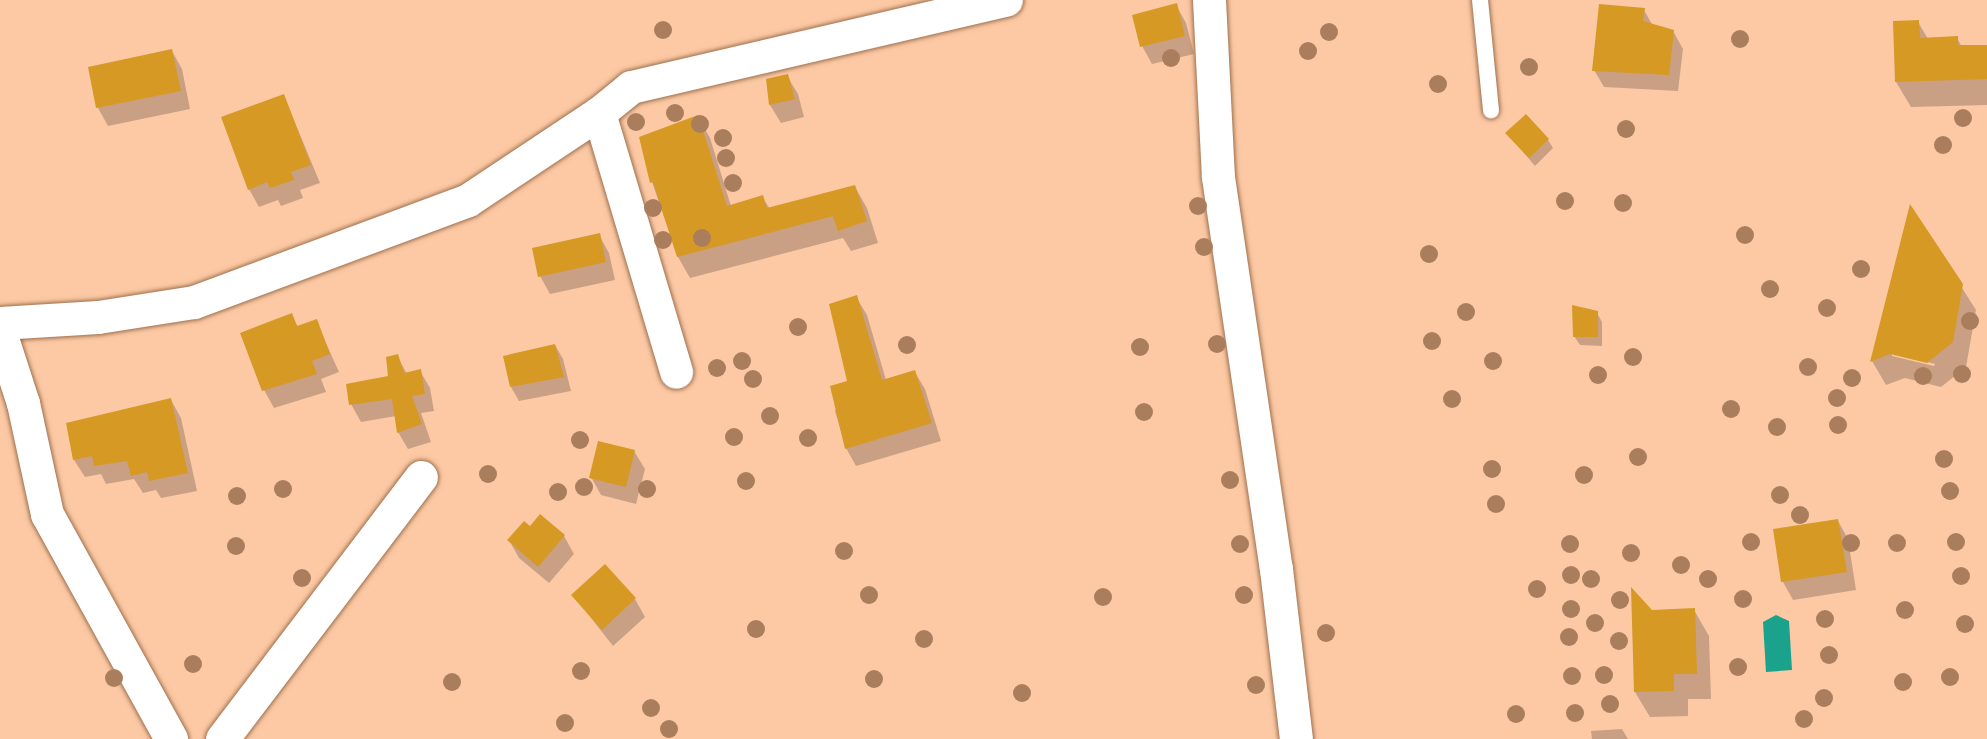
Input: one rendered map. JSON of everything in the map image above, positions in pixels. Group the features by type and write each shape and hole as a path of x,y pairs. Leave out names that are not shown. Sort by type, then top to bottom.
{"street":[{"path":"0,323 98,317 194,302 468,200 599,113 631,87 1006,0"},
{"path":"1209,0 1218,177 1273,545 1296,739"},
{"path":"599,113 676,372"},
{"path":"0,332 22,403 47,514 171,739"},
{"path":"222,739 421,477"}],"lane":[{"path":"1480,0 1491,110"}],"water":[{"path":"1776,615 1789,621 1792,670 1766,672 1763,622"}],"building":[{"path":"1177,3 1185,36 1140,47 1132,15"},
{"path":"1599,4 1645,8 1643,21 1674,30 1669,75 1592,71"},
{"path":"1919,20 1920,38 1958,36 1958,45 1987,45 1987,79 1895,82 1893,21"},
{"path":"172,49 181,91 96,108 88,67"},
{"path":"788,74 795,99 769,105 766,79"},
{"path":"284,94 311,165 291,172 294,180 270,188 267,182 248,190 221,117"},
{"path":"1526,114 1549,139 1529,158 1505,133"},
{"path":"698,115 727,206 763,195 767,208 855,185 867,221 838,231 833,216 677,257 653,182 650,183 639,137"},
{"path":"1910,204 1963,284 1953,342 1927,363 1890,354 1870,362"},
{"path":"600,233 606,262 538,277 532,248"},
{"path":"857,295 882,380 915,370 932,423 845,449 830,386 847,381 829,304"},
{"path":"1572,305 1598,311 1598,337 1573,337"},
{"path":"292,313 297,326 317,319 330,354 312,361 317,374 262,391 240,333"},
{"path":"555,344 564,377 510,387 503,356"},
{"path":"398,354 404,373 421,369 425,394 412,396 422,424 397,433 392,399 349,405 346,384 388,376 386,357"},
{"path":"171,398 188,473 149,481 147,472 131,476 127,461 94,466 92,456 73,460 66,423"},
{"path":"598,441 635,450 626,487 589,478"},
{"path":"540,514 565,535 538,567 507,540 524,521 530,526"},
{"path":"1838,519 1847,572 1781,582 1773,529"},
{"path":"605,564 636,598 602,630 571,595"},
{"path":"1631,587 1652,610 1695,608 1697,674 1674,674 1674,691 1634,692"}]}
